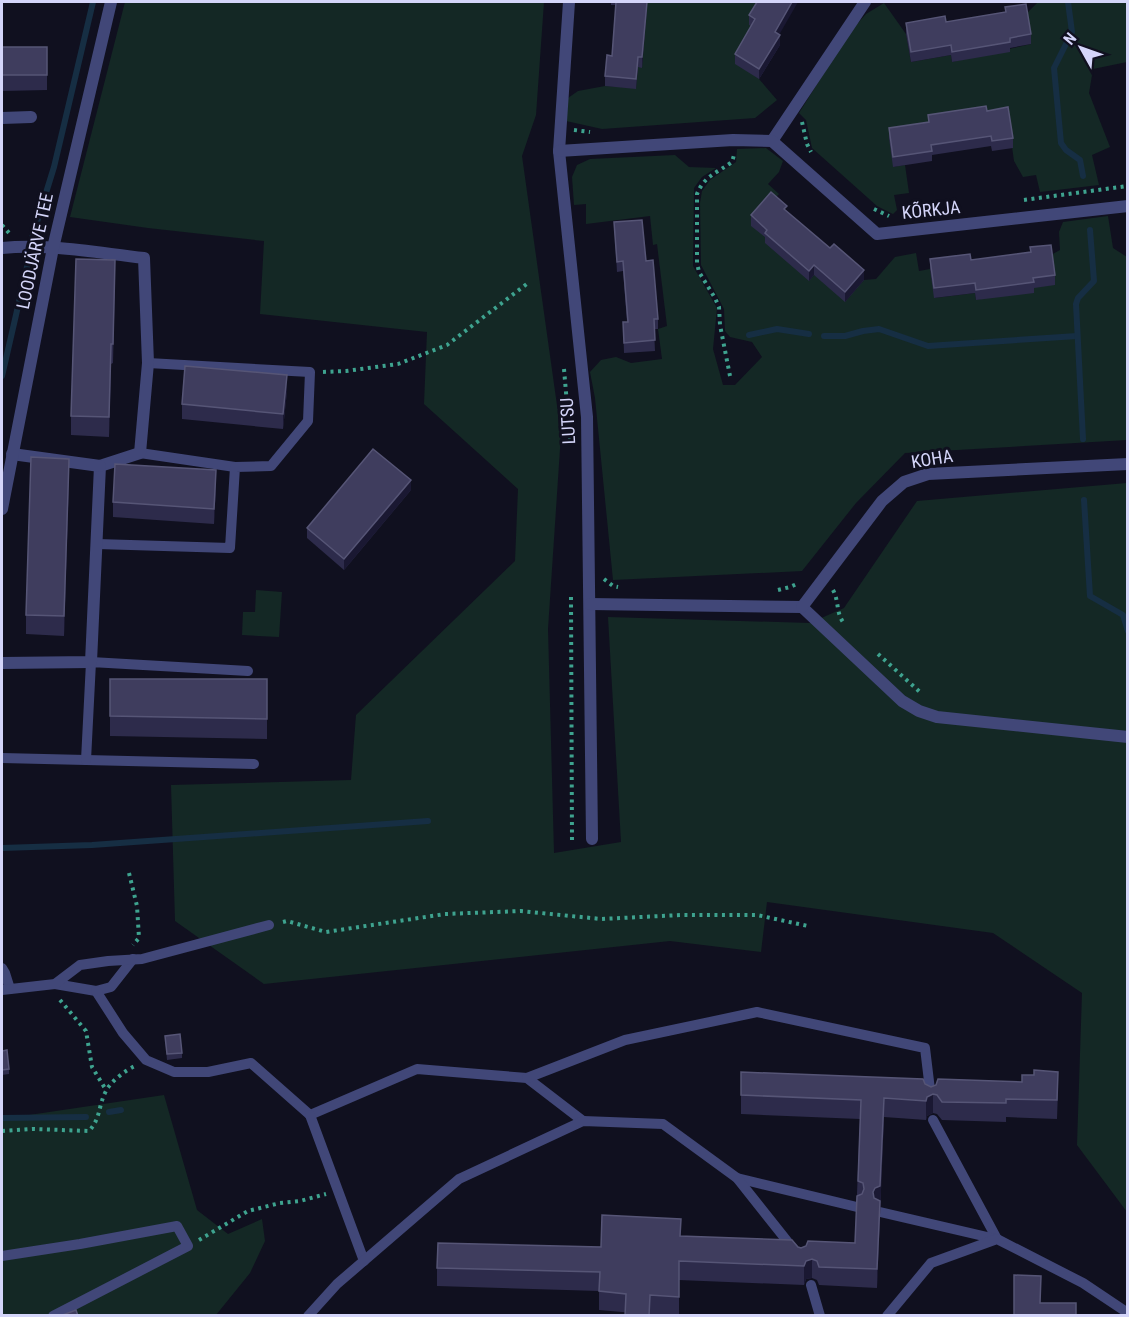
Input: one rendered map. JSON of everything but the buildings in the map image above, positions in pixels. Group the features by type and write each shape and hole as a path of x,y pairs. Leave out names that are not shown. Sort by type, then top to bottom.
{"street":[{"name":"LOODJÄRVE TEE","path":"2,509 48,248 111,2"},
{"name":"LUTSU","path":"569,2 559,151 587,417 592,839"},
{"path":"559,151 734,140 772,141 865,2"},
{"path":"2,118 31,117"},
{"name":"KÕRKJA","path":"772,141 877,234 1128,206"},
{"path":"2,248 22,246 144,258 148,363 140,453 100,466 12,454"},
{"name":"KOHA","path":"802,607 882,501 904,482 928,474 1128,464"},
{"path":"2,663 91,662 100,466"},
{"path":"590,604 802,607 902,701 919,711 937,717 1128,737"}],"lane":[{"path":"140,453 235,467 271,466 308,421 310,372 148,363"},
{"path":"97,544 230,548 235,467"},
{"path":"86,760 91,662 248,671"},
{"path":"2,758 254,764"},
{"path":"51,984 80,965 152,957 269,925"},
{"path":"2,968 5,973 6,990 51,984 96,991 111,987 127,960"},
{"path":"96,991 123,1033 146,1060 174,1072 208,1072 251,1063 310,1115 364,1261"},
{"path":"310,1115 417,1069 527,1078 625,1040 758,1012 925,1048 931,1098"},
{"path":"527,1078 583,1121"},
{"path":"933,1120 997,1239"},
{"path":"308,1316 337,1284 459,1179 583,1121 663,1124 737,1178 801,1260"},
{"path":"737,1178 857,1207"},
{"path":"880,1212 997,1239 1083,1283 1128,1313"},
{"path":"2,1256 177,1226 188,1246 53,1316"},
{"path":"887,1316 931,1263 997,1239"},
{"path":"811,1285 820,1316"}],"path":[{"path":"791,112 802,120 809,150 818,158"},
{"path":"560,128 597,133"},
{"path":"730,376 720,325 719,307 699,272 697,263 697,194 707,178 732,162 734,140"},
{"path":"1022,200 1128,186"},
{"path":"870,206 894,217"},
{"path":"310,372 346,371 398,364 447,345 528,283"},
{"path":"563,363 570,442"},
{"path":"571,589 572,842"},
{"path":"127,960 139,938 137,906 129,873"},
{"path":"269,925 286,921 326,932 445,914 521,911 600,919 682,915 758,915 808,926"},
{"path":"51,984 86,1031 92,1067 106,1090"},
{"path":"2,1131 33,1129 88,1131 95,1124 106,1090 126,1070 146,1060"},
{"path":"188,1246 248,1211 338,1191"}],"green space":[{"path":"125,2 544,2 536,115 522,156 561,434 548,629 554,853 621,842 608,617 810,623 844,608 917,501 1127,483 1127,1212 1077,1145 1082,993 993,933 767,902 761,952 670,941 264,984 175,921 171,785 351,780 356,715 515,561 518,489 424,404 427,332 260,314 264,241 70,217"},
{"path":"640,2 763,2 755,29 759,79 777,100 755,118 602,129 566,121 568,98 578,91 605,86 636,88 638,67 642,67"},
{"path":"1038,2 1127,2 1127,62 1093,69 1089,93 1110,147 1092,155 1099,185 1040,192 1036,175 1023,177 1014,161 1008,118 893,167 905,165 909,193 894,195 897,210 893,214 877,206 812,148 806,120 799,113 849,33 866,14 884,3 906,34 911,62 951,55 952,62 1031,44 1026,14"},
{"path":"766,148 783,161 779,172 768,184 779,194 771,202 814,275 876,279 895,257 916,253 919,271 930,269 935,298 975,293 976,300 1033,288 1051,255 1060,250 1059,232 1063,222 1108,216 1113,248 1127,257 1127,440 905,453 856,503 802,571 613,580 595,398 590,372 601,360 616,357 631,363 662,359 658,329 667,326 657,244 653,245 650,216 586,224 586,204 574,205 572,177 577,165 590,159 675,155 689,167 716,168 702,177 694,188 693,266 717,308 713,349 723,385 735,385 762,357 752,342 730,337 725,331 724,309 701,265 700,203 702,191 710,180 736,162 737,149"},
{"path":"256,590 282,592 279,637 242,635 243,612 255,612"},
{"path":"164,1095 197,1210 228,1234 262,1219 265,1241 250,1273 216,1315 2,1316 2,1119"}],"waterway":[{"path":"2,376 32,238 54,167 93,2"},
{"path":"1068,2 1072,32 1054,68 1061,143 1066,150 1080,160 1083,176"},
{"path":"1083,439 1076,304 1078,298 1094,281 1090,230"},
{"path":"749,335 777,329 809,334"},
{"path":"824,336 845,336 879,329 928,346 1077,336"},
{"path":"1084,500 1090,596 1123,615 1128,631"},
{"path":"2,848 92,845 428,821"},
{"path":"109,1112 121,1110"},
{"path":"2,1118 86,1117"}]}
